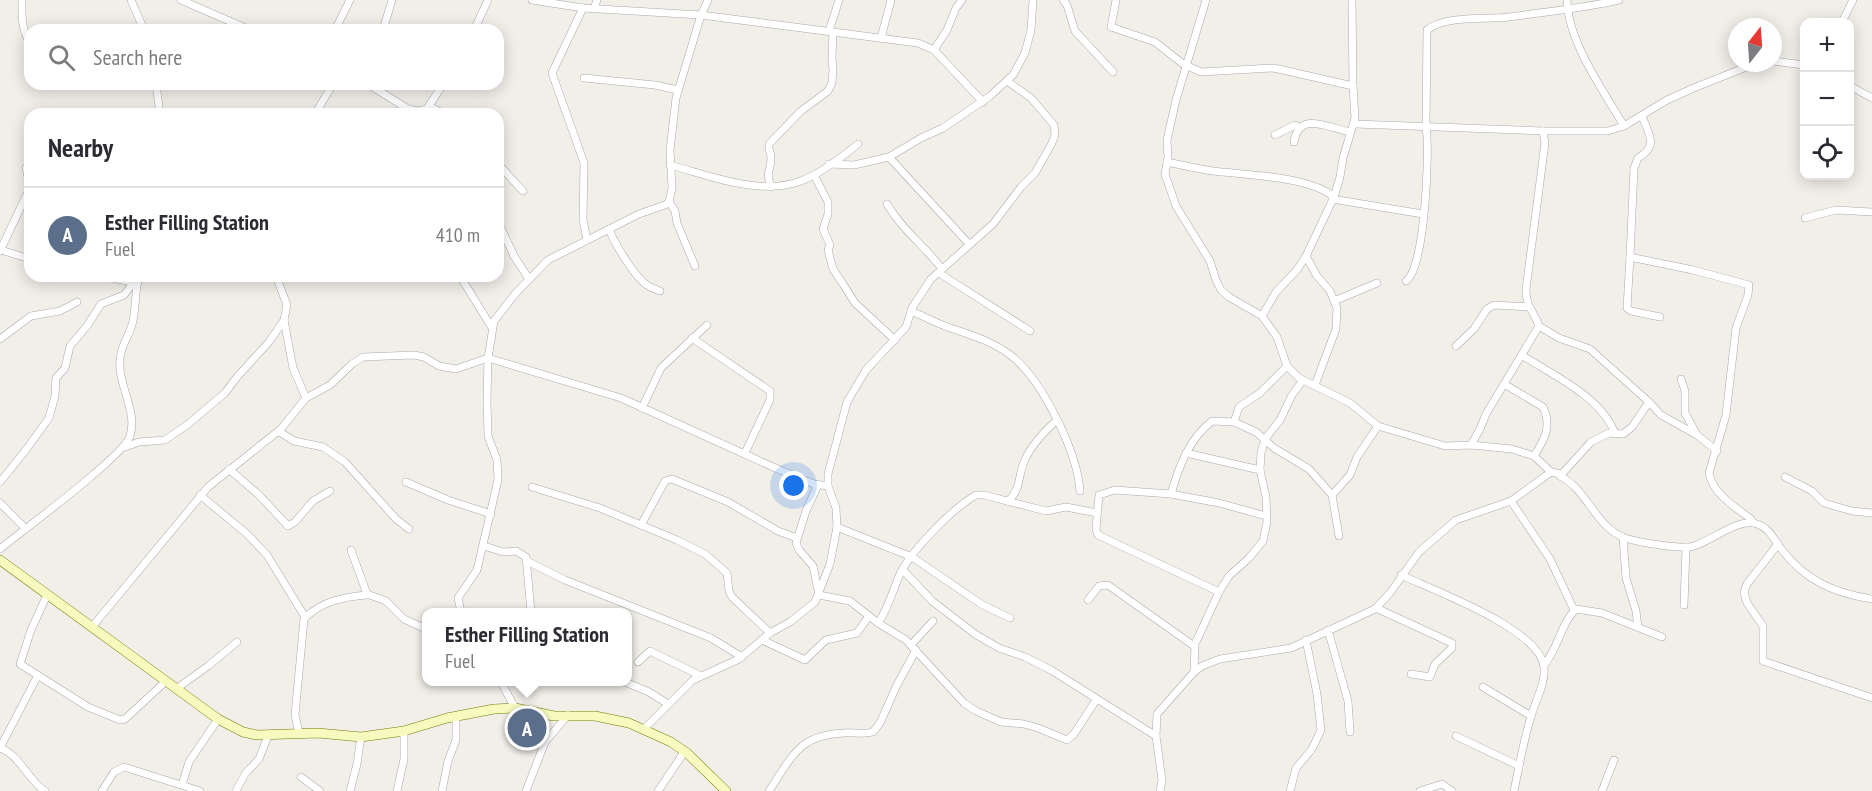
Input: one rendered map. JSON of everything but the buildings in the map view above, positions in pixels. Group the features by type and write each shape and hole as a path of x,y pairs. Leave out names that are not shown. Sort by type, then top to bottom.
{"street":[{"path":"22,0 24,29"},
{"path":"131,0 141,24"},
{"path":"181,0 236,24"},
{"path":"338,24 350,0"},
{"path":"384,24 392,0"},
{"path":"477,24 488,0"},
{"path":"532,0 594,9 701,15 918,43 934,50 982,102"},
{"path":"594,9 597,0"},
{"path":"460,608 458,598 477,570 484,546 498,468 488,436 488,358 492,328 497,316 549,260 648,210 665,205 669,201 672,188 670,150 678,90 701,15 708,0"},
{"path":"771,186 767,174 771,156 768,149 769,144 794,118 828,91 832,83 831,32 839,0"},
{"path":"881,38 891,0"},
{"path":"934,50 962,0"},
{"path":"829,164 854,165 889,157 943,128 982,102 1013,75 1025,53 1031,30 1033,0"},
{"path":"1116,0 1111,27 1155,42 1187,66 1207,73 1274,68 1353,86"},
{"path":"1206,0 1176,100 1167,140 1165,174 1176,206 1210,261 1221,290 1228,297 1262,316 1277,337 1287,366 1303,380 1350,402 1378,426 1445,446 1471,445 1512,449 1534,456 1551,472 1560,474 1572,482 1606,526 1623,537 1638,542 1686,547 1743,523 1752,522 1764,527 1800,570 1817,583 1872,599"},
{"path":"1262,316 1276,292 1297,270 1306,256 1333,198 1350,132 1355,124 1352,0"},
{"path":"1406,281 1411,278 1415,270 1421,242 1428,140 1426,127 1427,30 1445,22 1507,17 1567,4 1619,0"},
{"path":"1844,18 1853,0"},
{"path":"1064,1 1075,31 1113,72"},
{"path":"1567,4 1582,53 1624,126"},
{"path":"583,8 552,73 584,163 583,220 587,240"},
{"path":"1782,62 1800,64"},
{"path":"1355,124 1608,131 1624,126 1667,100 1733,72"},
{"path":"584,78 655,85 678,90"},
{"path":"644,729 690,682 742,657 770,633 806,611 819,595 830,564 837,527 836,508 828,486 828,474 847,402 866,370 906,327 911,311 932,279 993,224 1035,172 1055,135 1054,125 1043,110 1031,98 1007,81"},
{"path":"1854,88 1872,98"},
{"path":"157,90 159,108"},
{"path":"319,108 329,90"},
{"path":"378,90 406,108"},
{"path":"428,108 439,90"},
{"path":"1642,116 1649,136 1650,148 1638,158 1634,168 1627,308 1631,311 1660,317"},
{"path":"1294,142 1296,132 1304,124 1313,123 1350,132"},
{"path":"1275,135 1295,125 1300,128"},
{"path":"1471,445 1486,414 1539,326 1536,315 1526,303 1526,289 1545,143 1543,131"},
{"path":"670,165 725,180 771,186 798,182 814,175 858,144"},
{"path":"889,157 969,244"},
{"path":"1167,162 1211,171 1277,178 1308,184 1324,190 1333,198 1423,214"},
{"path":"504,170 523,191"},
{"path":"814,175 828,202 828,214 823,229 830,245 828,250 833,269 855,303 896,340"},
{"path":"24,198 1,248 24,257"},
{"path":"669,201 675,211 677,223 695,266"},
{"path":"887,204 896,219 940,271 1030,330"},
{"path":"1805,218 1836,210 1872,212"},
{"path":"609,229 642,281 649,287 660,291"},
{"path":"504,235 529,279"},
{"path":"1306,256 1337,308 1336,329 1315,385"},
{"path":"1630,257 1712,274 1749,285 1748,295 1736,328 1726,415 1709,473 1711,482 1722,496 1752,522"},
{"path":"0,482 49,418 55,396 56,378 64,368 70,346 100,306 123,296 135,282"},
{"path":"0,549 121,450 129,439 133,424 124,392 120,363 122,345 132,325 136,282"},
{"path":"278,282 286,305 284,320 292,368 306,398"},
{"path":"464,282 492,328"},
{"path":"1334,301 1377,283"},
{"path":"0,339 31,316 58,311 77,302"},
{"path":"1456,346 1473,329 1487,309 1494,305 1529,307"},
{"path":"911,311 981,339 1010,354 1038,384 1057,420 1074,462 1080,491"},
{"path":"121,450 139,442 163,441 187,425 225,393 269,342 284,320"},
{"path":"642,408 661,368 707,325"},
{"path":"1539,326 1559,338 1590,349 1668,420 1697,435 1717,451"},
{"path":"692,338 770,391 770,400 745,453"},
{"path":"92,627 200,495 278,431 306,398 330,385 363,357 414,355 424,357 440,366 456,369 488,358 608,393 773,467 828,486"},
{"path":"1523,356 1581,393 1605,414 1615,434"},
{"path":"1234,422 1239,407 1260,393 1287,366"},
{"path":"1681,379 1685,391 1685,413 1697,435"},
{"path":"1194,672 1194,646 1219,592 1229,576 1262,543 1266,530 1266,497 1260,470 1265,439 1280,420 1292,395 1303,380"},
{"path":"1504,384 1543,407 1546,413 1548,423 1545,441 1534,456"},
{"path":"1560,476 1591,442 1609,434 1623,434 1632,427 1649,402"},
{"path":"1008,501 1017,490 1026,457 1039,438 1057,420"},
{"path":"1171,494 1186,453 1196,436 1212,421 1234,422 1309,468 1332,495 1339,536"},
{"path":"1332,495 1350,475 1357,457 1378,426"},
{"path":"278,431 294,441 323,447 345,462 396,519 409,529"},
{"path":"1186,453 1260,470"},
{"path":"229,469 259,495 288,526 295,522 313,501 330,491"},
{"path":"1160,791 1162,780 1156,736 1158,711 1194,672 1220,659 1291,648 1376,608 1419,552 1448,525 1456,520 1511,501 1551,472"},
{"path":"1785,477 1812,491 1824,503 1852,511 1872,513"},
{"path":"641,525 666,481 672,479 728,502 778,531 797,538"},
{"path":"406,482 448,500 491,514"},
{"path":"818,484 797,538 799,550 813,566 819,595"},
{"path":"532,487 582,502 705,554 728,575 729,591 732,597 770,633"},
{"path":"1219,592 1098,536 1098,497 1100,494 1115,490 1171,494 1219,503 1266,516"},
{"path":"200,495 247,534 267,555 305,617"},
{"path":"878,623 891,600 903,570 912,557 939,526 973,496 984,495 1046,510 1065,507 1097,513"},
{"path":"1511,501 1550,559 1574,610"},
{"path":"0,503 25,528"},
{"path":"837,527 912,557 981,604 1010,618"},
{"path":"1623,537 1626,578 1636,611 1638,627"},
{"path":"1778,544 1747,584 1744,592 1747,603 1763,626 1763,661 1872,698"},
{"path":"484,546 503,552 518,552 526,557 531,608"},
{"path":"1684,605 1686,547"},
{"path":"351,550 367,595"},
{"path":"0,560 218,719 243,732 268,736 299,733 361,737 404,731 456,716 494,709 516,708 544,714 600,717 644,729 671,742 685,751 726,791"},
{"path":"527,561 566,580 711,638 742,657"},
{"path":"903,570 932,601 975,634 999,648 1038,663 1156,736"},
{"path":"1401,575 1487,612 1535,649 1544,665 1543,678 1531,716 1514,791"},
{"path":"1088,600 1099,586 1107,585 1194,646"},
{"path":"47,595 20,662 88,707 120,720 125,719 166,681"},
{"path":"299,733 295,708 305,617 329,602 367,595 386,601 404,619 422,626"},
{"path":"819,595 848,600 914,647 967,705 1002,723 1031,725 1068,740 1096,700"},
{"path":"1376,608 1452,643 1452,648 1435,664 1430,677 1411,674"},
{"path":"1574,610 1602,613 1662,637"},
{"path":"1544,665 1551,657 1574,610"},
{"path":"762,640 800,660 805,660 826,640 857,633 869,615"},
{"path":"769,791 794,753 802,745 824,735 873,732 880,723 914,647 933,621"},
{"path":"1328,630 1348,701 1350,732"},
{"path":"1290,791 1296,768 1312,749 1321,730 1317,693 1306,640"},
{"path":"176,689 237,642"},
{"path":"638,662 650,651 701,676"},
{"path":"38,675 0,748 6,750 17,760 33,783 45,791"},
{"path":"632,684 668,704"},
{"path":"504,686 516,708"},
{"path":"1483,687 1531,716"},
{"path":"544,714 545,742"},
{"path":"526,791 545,742 568,715"},
{"path":"442,791 448,761 456,740 456,716"},
{"path":"182,785 189,762 218,719"},
{"path":"397,791 404,759 404,731"},
{"path":"1456,735 1520,766"},
{"path":"236,791 245,774 259,759 268,736"},
{"path":"350,791 361,737"},
{"path":"658,791 685,751"},
{"path":"1602,791 1614,760"},
{"path":"102,791 114,772 124,767 200,791"},
{"path":"302,777 320,791"},
{"path":"1420,791 1442,784 1452,791"}],"place":[{"name":"Esther Filling Station","path":"527,728"}]}
